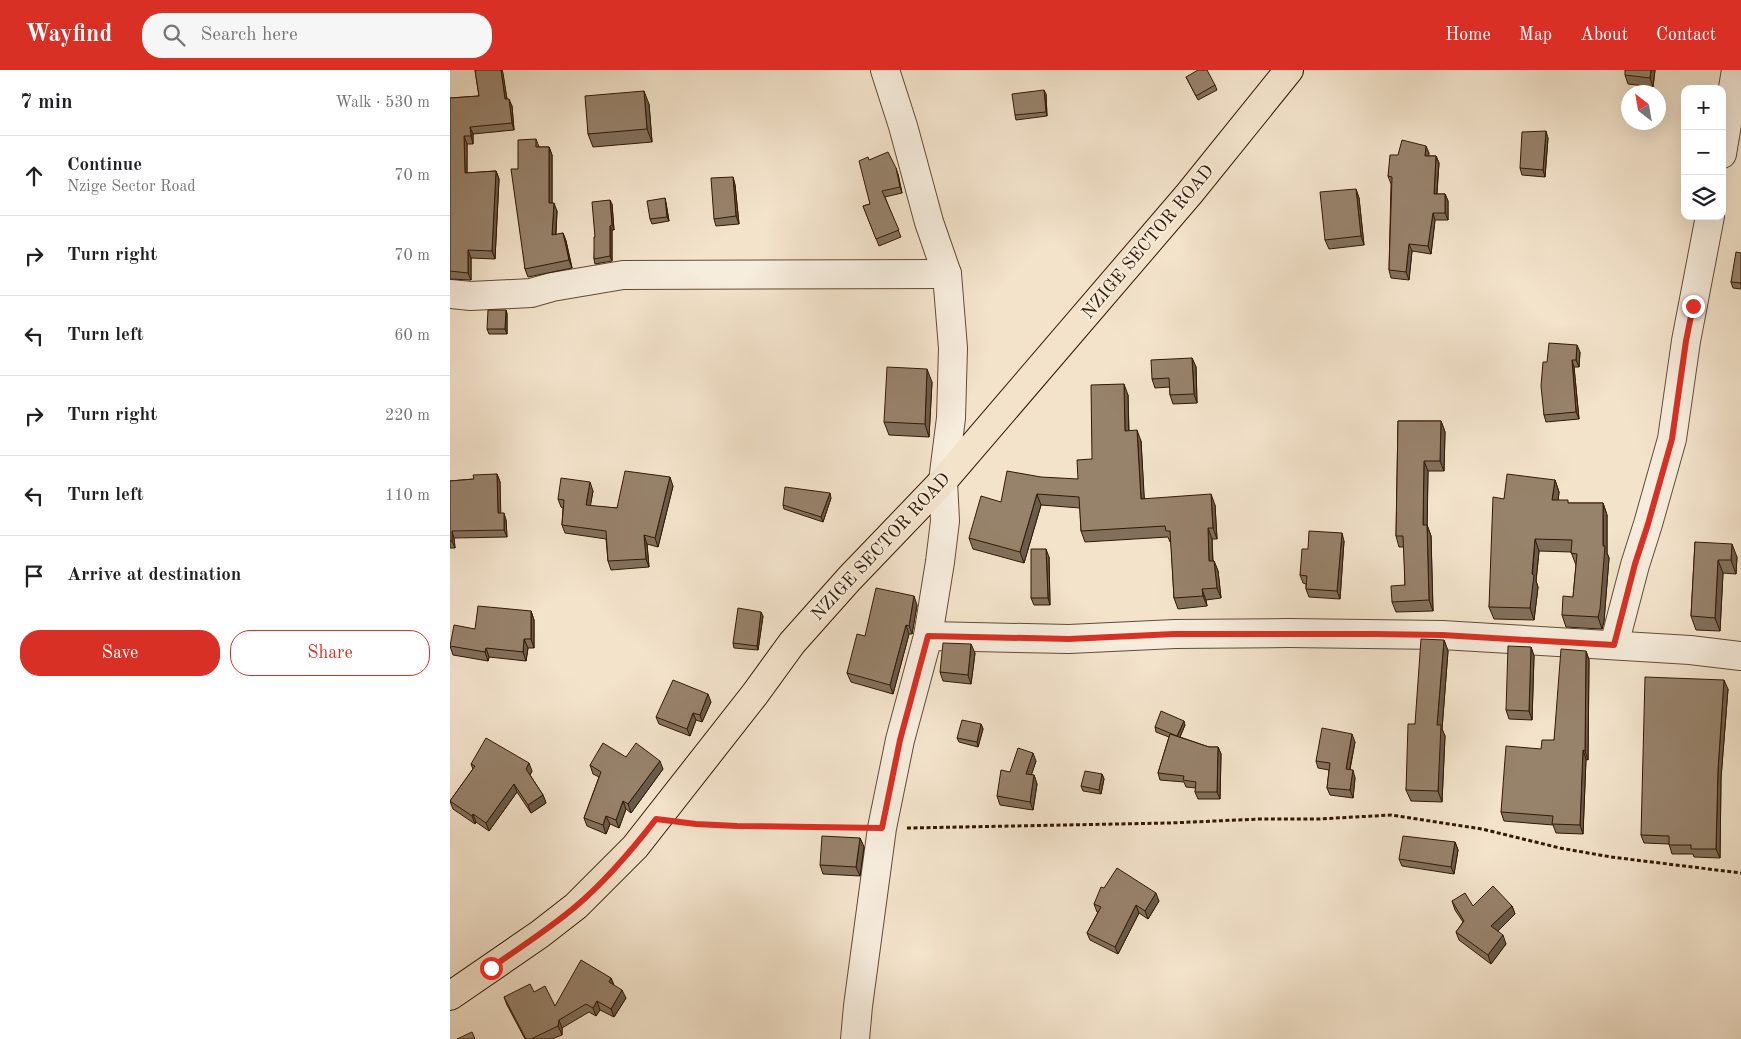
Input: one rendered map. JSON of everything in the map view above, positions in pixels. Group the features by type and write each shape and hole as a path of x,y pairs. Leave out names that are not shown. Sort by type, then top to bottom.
{"main road":[{"name":"NZIGE SECTOR ROAD","path":"450,996 540,934 576,906 635,847 755,694 792,643 849,579 943,481 1188,194 1289,70"}],"street":[{"path":"855,1039 882,828 900,740 928,636 940,562 945,521 943,481 951,418 953,357 947,274 929,222 903,126 885,70"},
{"path":"1726,130 1736,70"},
{"path":"1614,645 1635,564 1672,439 1686,341 1709,220"},
{"path":"450,294 471,296 531,293 623,275 947,274"},
{"path":"928,636 1069,639 1174,634 1442,635 1690,650 1741,656"}],"path":[{"path":"656,819 696,824 737,826 882,828 1170,823 1260,819 1320,820 1391,815 1482,829 1560,848 1610,857 1741,873"}],"building":[{"path":"475,70 501,70 505,99 509,99 512,123 470,127 471,136 464,136 465,173 496,171 492,251 468,250 468,273 450,271 450,98 479,96"},
{"path":"1198,70 1207,70 1215,85 1196,96 1186,77"},
{"path":"1625,70 1651,70 1650,78 1625,75"},
{"path":"1044,90 1046,112 1015,115 1012,94"},
{"path":"644,91 647,129 588,134 585,96"},
{"path":"1546,131 1543,170 1520,168 1522,132"},
{"path":"536,139 536,147 549,147 549,203 554,203 552,235 563,233 569,260 525,269 511,169 518,169 518,140"},
{"path":"1402,140 1426,146 1425,156 1436,156 1434,194 1445,194 1445,213 1433,213 1428,246 1409,244 1406,272 1389,270 1392,177 1388,176 1390,155 1398,155"},
{"path":"888,152 896,168 900,187 882,191 899,230 876,239 863,206 870,204 859,161 868,157 869,160"},
{"path":"733,177 736,216 714,219 711,178"},
{"path":"1356,189 1361,236 1325,240 1320,192"},
{"path":"665,198 667,217 650,219 647,201"},
{"path":"610,200 612,225 610,226 610,256 594,259 595,237 592,202"},
{"path":"1736,252 1741,253 1741,283 1731,282"},
{"path":"488,310 506,310 505,329 487,329"},
{"path":"1549,343 1577,345 1576,360 1572,360 1576,412 1544,415 1541,386 1543,362 1547,362"},
{"path":"1192,358 1194,394 1170,395 1169,378 1152,379 1151,360"},
{"path":"887,367 927,369 925,424 884,422"},
{"path":"1124,384 1125,431 1137,430 1141,499 1211,494 1213,528 1208,528 1209,561 1214,561 1217,588 1202,589 1203,596 1174,598 1170,531 1166,531 1165,526 1081,531 1079,497 1037,494 1020,552 969,538 981,496 1001,502 1007,471 1041,477 1078,479 1077,460 1092,459 1091,385"},
{"path":"1398,421 1441,421 1440,461 1424,461 1423,525 1427,525 1429,600 1392,602 1391,586 1405,585 1403,536 1396,536"},
{"path":"625,471 670,477 655,538 644,535 646,559 608,561 606,531 562,525 564,500 558,499 561,478 590,482 586,505 617,508"},
{"path":"497,474 498,513 504,513 504,530 452,531 452,541 450,541 450,481 474,479 473,475"},
{"path":"1507,474 1555,480 1552,500 1568,500 1568,503 1603,503 1603,546 1605,546 1598,617 1562,615 1563,596 1573,597 1577,554 1571,553 1572,540 1535,539 1532,574 1534,575 1530,608 1489,607 1493,497 1504,499"},
{"path":"785,487 830,493 821,517 783,505"},
{"path":"1309,531 1342,533 1337,591 1306,589 1307,576 1300,575 1302,549 1308,549"},
{"path":"1695,542 1732,544 1731,560 1718,560 1715,618 1691,616"},
{"path":"1031,549 1046,549 1048,598 1031,598"},
{"path":"876,588 914,596 909,626 906,625 890,685 847,673 857,634 865,636"},
{"path":"478,606 531,611 531,639 524,639 523,652 486,648 485,652 450,646 454,625 475,629"},
{"path":"738,608 761,612 757,646 733,643"},
{"path":"1421,639 1444,640 1437,725 1441,725 1438,791 1406,790 1408,724 1415,724"},
{"path":"943,643 971,644 968,675 940,672"},
{"path":"1508,646 1531,647 1529,711 1506,710"},
{"path":"1561,649 1586,651 1585,751 1583,750 1580,825 1552,824 1553,816 1501,812 1506,746 1541,749 1542,740 1554,740"},
{"path":"1645,677 1724,680 1718,770 1716,849 1691,849 1691,845 1669,845 1669,836 1641,835"},
{"path":"673,680 708,694 700,715 693,713 687,729 656,717"},
{"path":"1161,711 1184,721 1177,736 1155,727"},
{"path":"962,720 981,724 977,742 957,738"},
{"path":"1322,728 1352,734 1346,769 1353,770 1350,790 1327,788 1330,763 1316,761"},
{"path":"1170,734 1209,747 1218,747 1217,792 1195,792 1196,782 1183,780 1184,776 1158,773"},
{"path":"486,738 529,763 526,769 543,795 528,805 514,784 486,823 450,801 475,766 471,764"},
{"path":"603,743 626,757 636,743 660,761 628,804 623,801 616,820 606,816 603,825 584,818 601,772 590,765"},
{"path":"1018,748 1033,753 1026,774 1034,775 1030,802 997,796 1001,770 1010,772"},
{"path":"1085,771 1102,774 1099,790 1081,786"},
{"path":"822,836 860,838 856,867 820,865"},
{"path":"1403,836 1455,842 1451,867 1399,859"},
{"path":"1117,868 1156,893 1145,911 1136,905 1115,947 1087,933 1101,907 1094,904 1101,887 1104,888"},
{"path":"1493,886 1512,906 1491,926 1503,935 1488,955 1456,932 1464,921 1452,901 1465,893 1473,906"},
{"path":"581,960 611,978 609,982 622,990 611,1009 597,1001 593,1008 586,1004 559,1020 558,1026 531,1039 526,1039 504,997 530,984 534,992 545,986 555,1006"},
{"path":"472,1032 475,1039 457,1039"}],"route":[{"path":"491,968 576,906 635,847 656,819 696,824 737,826 882,828 900,740 928,636 1069,639 1174,634 1374,634 1442,635 1614,645 1635,564 1672,439 1693,306"}]}
